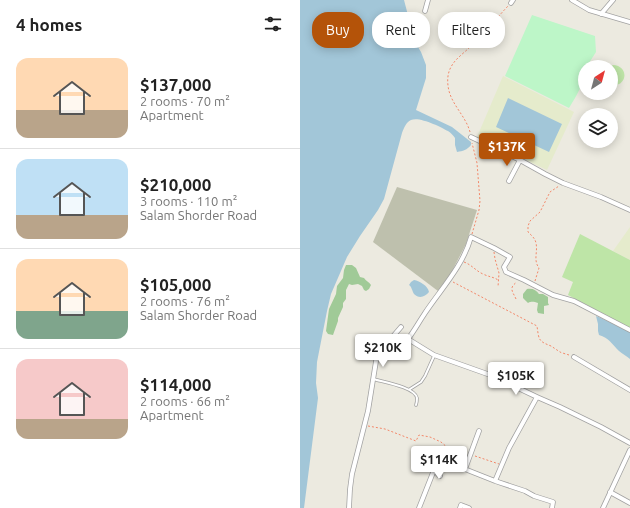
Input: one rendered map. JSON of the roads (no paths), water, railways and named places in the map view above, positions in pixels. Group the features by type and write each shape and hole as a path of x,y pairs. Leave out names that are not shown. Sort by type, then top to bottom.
{"street":[{"path":"425,11 428,0"},
{"path":"572,0 589,10 630,22"},
{"path":"601,14 613,0"},
{"path":"471,137 520,160 563,183 601,197 630,210"},
{"path":"509,181 520,160"},
{"path":"630,330 574,302 553,295 506,272 504,267 510,257 471,237 461,261 408,339 434,355 493,376 601,427 630,443"},
{"path":"349,508 352,474 368,411 377,355 401,327"},
{"path":"574,357 630,390"},
{"path":"495,481 509,448 537,397"},
{"path":"465,469 479,430"},
{"path":"603,508 630,450"},
{"path":"447,462 553,502 552,508"},
{"path":"421,464 434,470 440,476"},
{"path":"418,508 434,470"},
{"path":"610,492 630,503"},
{"path":"460,508 462,505 469,508"}],"lane":[{"path":"410,389 421,382 434,355"},
{"path":"373,379 410,389 417,398 416,405"}],"water":[{"path":"300,0 404,0 407,12 372,12 372,48 419,48 426,65 426,78 416,110 452,127 471,142 471,145 463,151 457,152 455,138 452,134 430,122 419,119 409,121 404,127 384,199 347,257 331,294 317,362 316,383 318,398 304,508 300,508"},
{"path":"508,98 562,124 549,152 496,127"},
{"path":"414,280 419,281 427,288 429,292 426,295 422,297 414,294 409,285"},
{"path":"596,316 630,332 630,359 620,352 608,340 599,335"}]}
